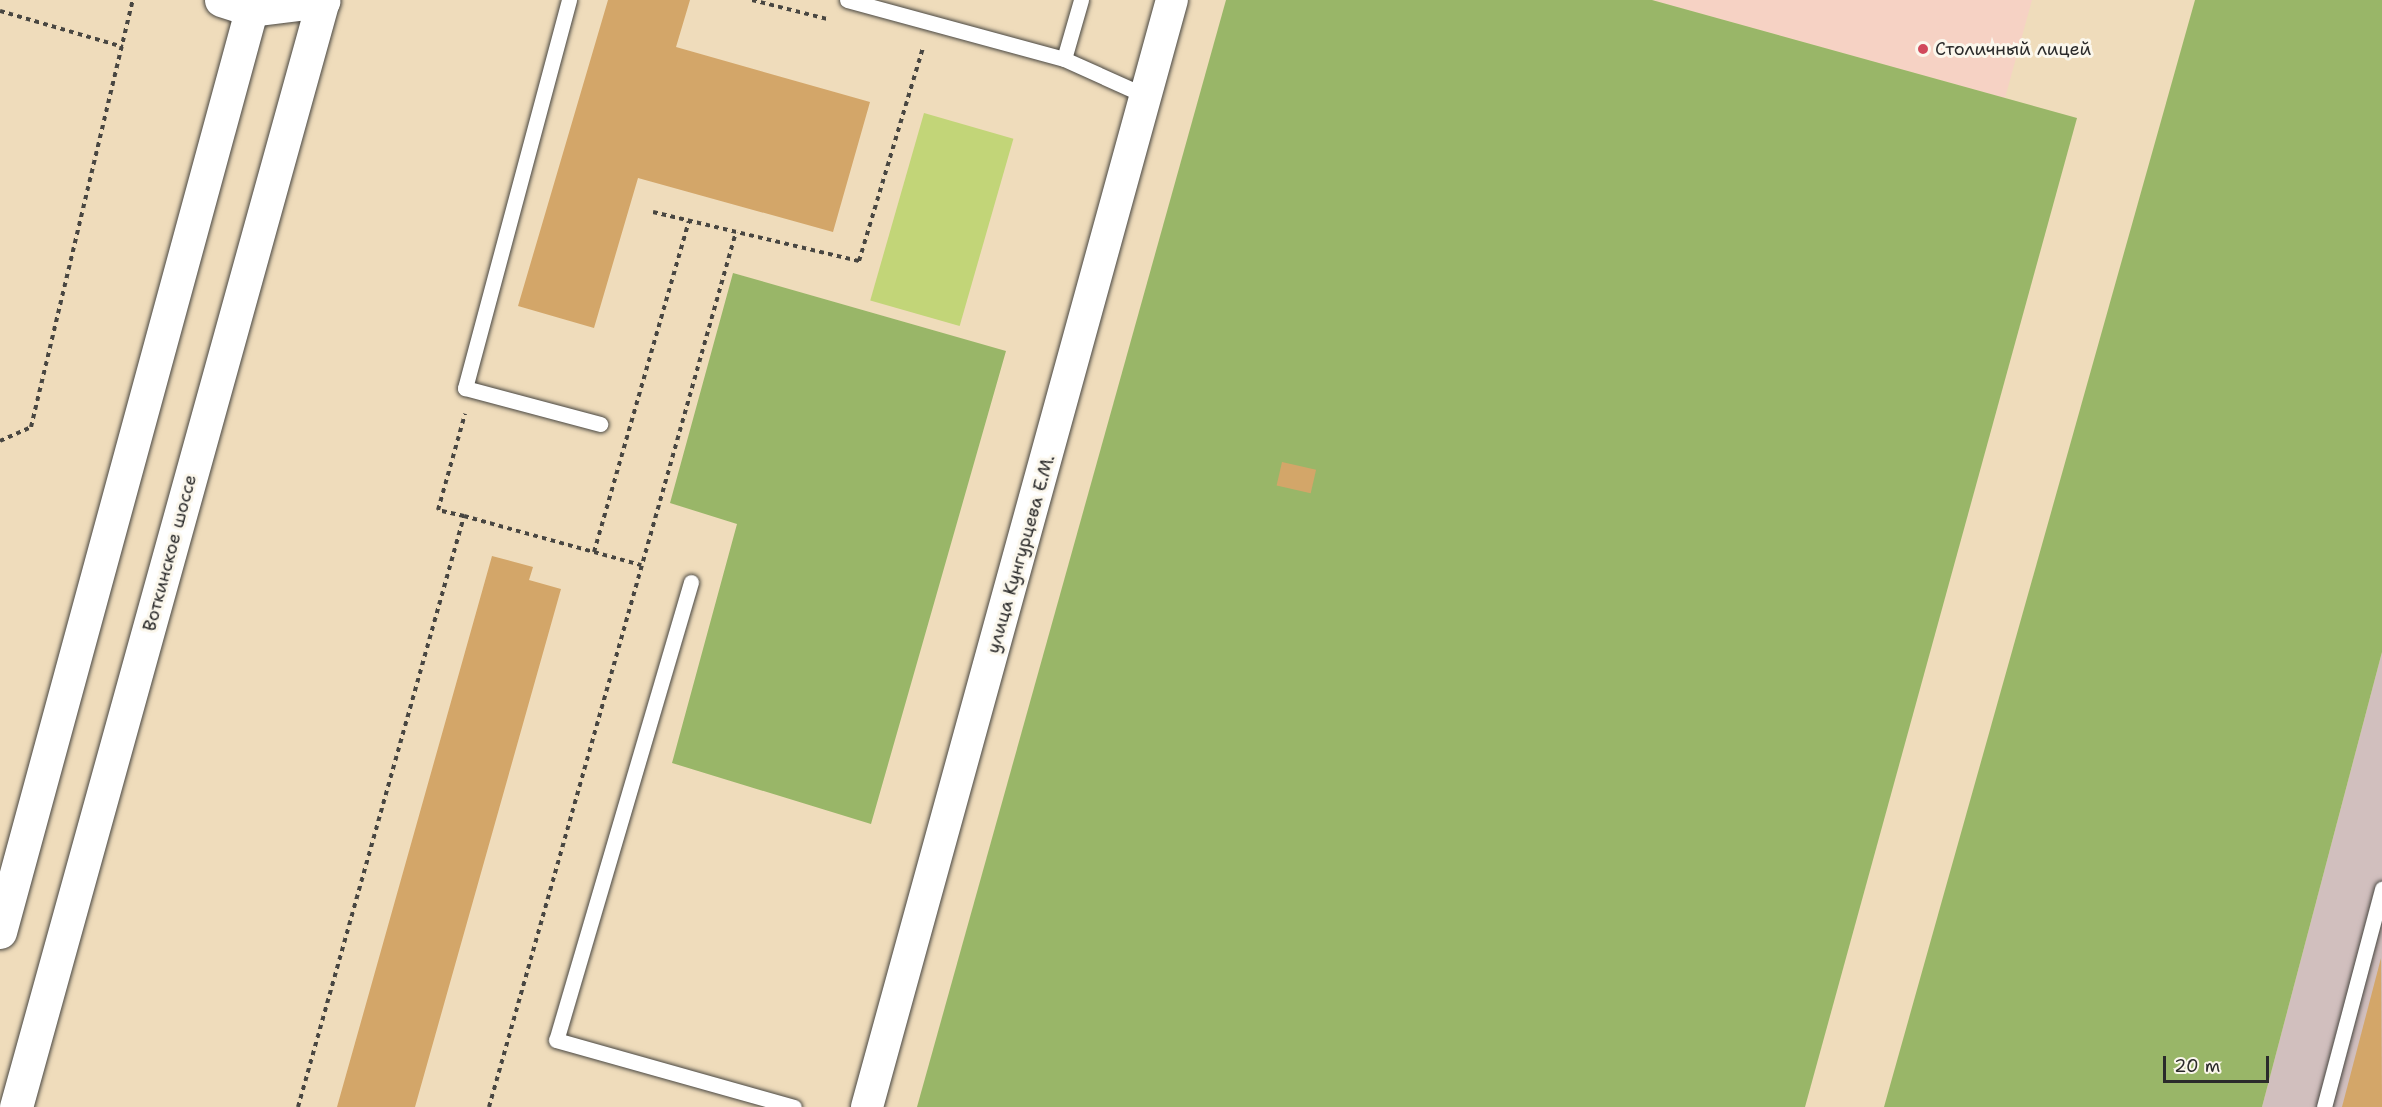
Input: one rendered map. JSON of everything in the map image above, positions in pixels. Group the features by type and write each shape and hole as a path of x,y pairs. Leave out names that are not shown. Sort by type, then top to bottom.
{"main road":[{"path":"221,0 253,5 323,0"},
{"name":"Воткинское шоссе","path":"16,1107 323,0"},
{"path":"0,932 253,5"}],"street":[{"name":"улица Кунгурцева Е.М.","path":"867,1107 1172,0"}],"lane":[{"path":"568,0 465,388 600,424"},
{"path":"847,0 1064,59 1144,95"},
{"path":"1064,59 1081,0"},
{"path":"691,582 556,1040 794,1107"},
{"path":"2324,1107 2382,889"}],"path":[{"path":"0,441 31,427 133,0"},
{"path":"753,0 832,20"},
{"path":"0,11 123,47"},
{"path":"653,212 860,261 924,43 912,40"},
{"path":"594,552 689,221"},
{"path":"489,1107 736,232"},
{"path":"298,1107 464,516 640,566"}],"shaded area":[{"name":"Столичный лицей","path":"1652,0 2032,0 2005,98"},
{"path":"2382,652 2382,1107 2262,1107"}],"green space":[{"path":"1226,0 1652,0 2077,118 1805,1107 917,1107"},
{"path":"2195,0 2382,0 2382,652 2262,1107 1884,1107"},
{"path":"924,113 1013,139 960,326 870,300"},
{"path":"733,273 1006,351 871,824 672,763 737,524 670,503"}],"building":[{"path":"608,0 690,0 676,47 870,102 833,232 638,178 594,328 518,306"},
{"path":"1282,462 1316,470 1311,493 1277,485"},
{"path":"492,556 533,567 529,580 561,589 415,1107 337,1107"},
{"path":"2381,958 2382,1107 2342,1107"}],"place":[{"name":"Столичный лицей","path":"1923,49"}]}
